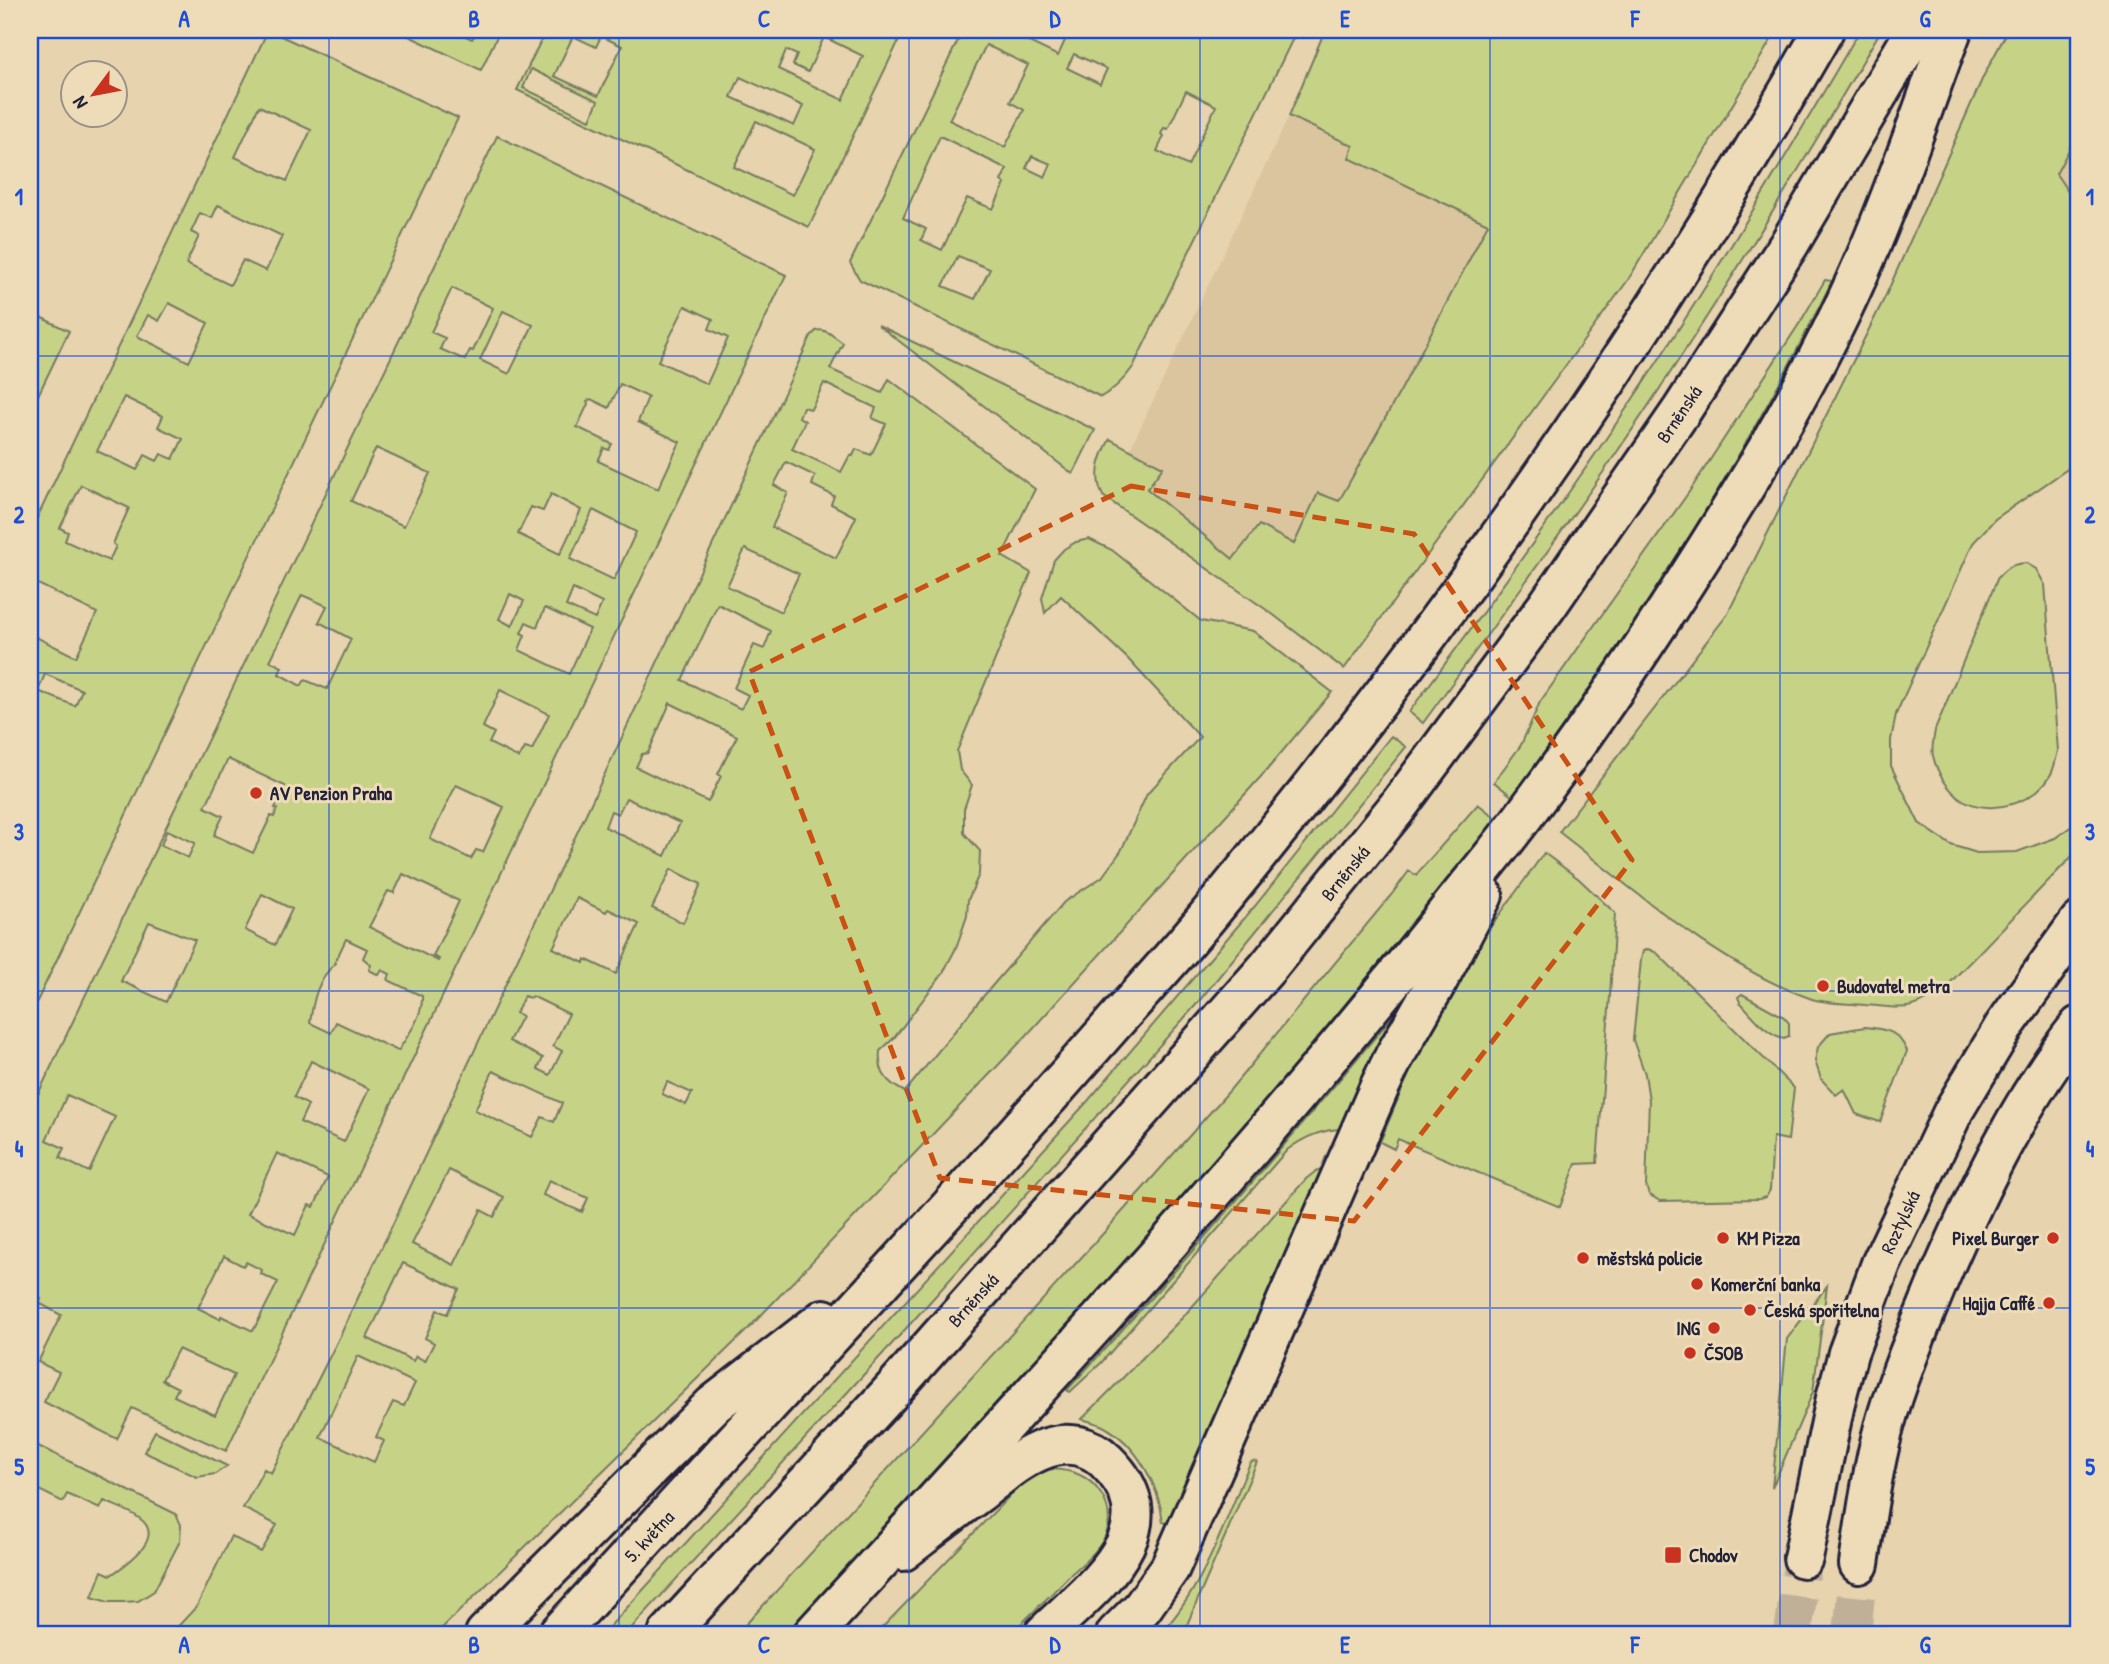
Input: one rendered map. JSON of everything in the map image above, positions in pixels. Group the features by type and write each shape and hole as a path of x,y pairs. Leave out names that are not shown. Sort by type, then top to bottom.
{"main road":[{"path":"485,1634 713,1405 908,1253 1204,921 1326,770 1485,557 1620,362 1824,30"},
{"name":"Brněnská","path":"668,1634 890,1394 1102,1156 1268,967 1396,809 1547,606 1682,410 1788,246 1916,30"},
{"path":"813,1634 1110,1310 1294,1101 1531,807 1634,661 1720,528 1795,398 1841,312 1871,247 1952,30"},
{"path":"1116,1634 1142,1608 1170,1568 1389,1067 1531,807"},
{"name":"Roztylská","path":"1803,1558 1845,1364 1881,1264 1954,1110 2005,1025 2079,922"},
{"path":"1859,1564 1869,1493 1884,1427 1928,1307 1997,1154 2033,1092 2079,1026"},
{"name":"5. května","path":"558,1634 908,1253"},
{"path":"857,1586 1025,1457 1060,1445 1088,1448 1101,1456 1123,1483 1130,1500 1132,1522 1129,1540 1109,1571 1044,1634"}],"highlighted area":[{"path":"1131,486 1414,534 1632,860 1354,1221 940,1178 749,672"}],"shaded area":[{"path":"1289,116 1354,146 1349,158 1488,223 1339,502 1318,493 1294,545 1233,559 1146,489 1162,466 1130,449"},
{"path":"2079,131 2079,208 2055,174"}],"green space":[{"path":"268,30 458,118 30,1016 30,712 37,696 30,693 30,634 76,657 97,613 34,582 30,589 30,533","holes":["259,106 311,130 287,181 235,157","218,205 282,236 266,271 243,260 230,285 186,264 199,236 191,232 200,213 212,218","169,303 208,323 189,362 137,336 148,315 159,321","124,397 163,416 158,427 183,439 173,459 161,454 157,461 145,455 137,470 97,451","81,485 129,508 113,544 116,546 109,561 65,541 68,532 60,528","45,674 82,690 75,706 38,691"]},
{"path":"396,30 453,30 472,39 479,30 500,30 481,70"},
{"path":"546,30 904,30 809,227 517,90","holes":["573,36 596,47 601,36 622,46 598,96 554,76","824,37 863,56 843,100 778,69 786,50 797,55 793,65 808,72","531,69 598,101 590,120 523,88","740,77 803,106 794,126 731,97","756,121 815,149 793,195 734,167"]},
{"path":"963,30 1004,30 1058,56 1067,36 1058,30 1297,30 1133,367 1119,384 1101,397 860,280 850,263","holes":["986,45 1028,65 1010,102 1024,110 1005,147 949,120","1074,54 1107,69 1100,84 1067,68","1186,91 1216,106 1188,166 1157,151 1164,136 1161,134 1164,128 1168,129","940,136 1007,169 1001,181 1005,184 993,209 967,198 942,250 921,240 926,229 903,218","1032,156 1051,164 1045,177 1026,168","958,256 990,269 975,299 943,286"]},
{"path":"1325,30 1777,30 1628,280 1344,669 1271,613 1103,496 1098,481 1103,453 1110,439 1163,467 1147,489 1233,559 1259,525 1294,544 1318,493 1339,501 1488,224 1349,158 1353,146 1289,116"},
{"path":"1860,30 1881,30 1720,296 1594,486 1423,723 1409,712 1533,543 1652,370 1758,202"},
{"path":"2008,30 2079,30 2079,131 2056,174 2079,208 2079,461 1995,519 1973,543 1896,714 1891,740 1891,766 1919,823 1951,845 1977,853 2017,852 2055,838 2079,821 2079,849 1945,988 1924,1002 1899,1008 1818,1001 1778,985 1712,948 1559,832 1727,615 1886,295 1984,75"},
{"path":"497,136 786,275 226,1451 132,1408 117,1439 44,1402 59,1372 38,1362 61,1315 39,1303 41,1299 30,1293 30,1111","holes":["452,288 493,308 473,351 470,350 465,360 440,349 445,338 431,332","685,306 713,319 709,329 728,338 707,384 658,361","503,311 533,325 509,374 480,360","620,384 648,397 638,422 680,442 658,489 598,461 604,448 609,450 612,444 577,427 587,401 591,399 609,408","376,448 430,473 404,526 351,501","551,494 581,510 560,554 518,534 531,507 543,511","593,510 636,532 614,580 570,559","573,589 602,603 595,619 566,606","510,594 524,601 512,626 499,619","302,595 327,606 319,622 351,639 327,689 305,680 301,686 279,674 282,667 270,661","545,608 590,629 569,674 519,650 525,635 521,633 526,622 537,627","500,690 549,714 532,750 525,748 519,758 489,743 494,733 483,727","228,759 285,786 274,817 271,816 253,853 214,835 223,816 205,807","456,785 504,807 483,852 476,850 471,859 430,839","167,830 195,843 188,858 161,845","403,874 459,901 433,956 439,959 438,961 369,927 388,891 394,893","262,894 292,909 275,945 245,930","149,922 195,940 166,1002 121,981","346,939 367,949 363,958 371,965 369,970 379,975 382,970 390,974 388,980 422,996 417,1018 398,1051 336,1022 331,1033 310,1023 317,991 336,963","311,1061 369,1089 344,1142 300,1122 308,1105 294,1097","67,1095 115,1117 89,1172 60,1158 64,1148 46,1140","277,1153 328,1177 314,1207 309,1205 295,1235 248,1214","224,1256 243,1266 246,1262 262,1270 261,1274 278,1282 253,1331 198,1308","178,1349 234,1375 215,1415 174,1396 178,1388 162,1380"]},
{"path":"1825,280 1832,281 1798,349 1723,481 1642,610 1513,797 1494,782 1521,745 1540,702 1689,492"},
{"path":"30,312 69,331 30,412 32,348"},
{"path":"878,325 1095,430 1073,474"},
{"path":"816,331 829,333 843,343 830,369 882,393 889,379 1035,489 1002,556 1031,573 957,751 960,770 972,785 964,809 964,833 980,851 979,874 968,900 967,916 956,948 943,973 894,1038 880,1051 882,1071 893,1085 905,1092 1064,902 1102,877 1121,851 1147,794 1200,737 1128,659 1061,596 1045,613 1042,598 1054,560 1064,549 1089,539 1112,550 1201,621 1253,631 1332,692 1266,771 1026,1036 748,1329 436,1634 171,1634 197,1606 231,1536 261,1552 277,1525 243,1508 264,1469 271,1473 340,1336 811,336","holes":["824,383 876,408 872,418 886,424 871,455 856,449 841,472 792,449 805,421 799,417 803,407 811,409","786,462 815,476 812,485 834,496 831,504 856,517 836,558 772,527 788,493 774,485","745,549 799,574 781,612 727,586","718,604 771,631 764,649 754,645 734,688 748,695 741,709 682,680","670,703 737,736 718,774 721,776 708,802 636,767 642,754 648,753","626,798 680,823 665,856 605,827 611,811 618,814","671,869 701,884 683,923 652,908","577,898 639,924 616,974 585,959 584,963 553,948","524,996 532,996 569,1014 553,1046 562,1051 550,1075 538,1069 543,1058 509,1041 522,1016 516,1013","493,1071 562,1103 554,1122 542,1117 532,1137 475,1110","667,1082 692,1093 686,1105 662,1094","449,1170 504,1197 494,1217 481,1210 454,1265 412,1244","549,1180 588,1198 582,1212 543,1195","403,1263 459,1289 447,1314 437,1310 425,1338 434,1343 425,1361 416,1356 413,1361 367,1338","358,1356 415,1383 404,1406 393,1402 376,1437 384,1441 374,1462 320,1437"]},
{"path":"2026,563 2036,569 2045,585 2058,751 2052,772 2045,783 2025,799 2000,807 1975,805 1958,796 1940,775 1932,753 1935,730 1998,577 2010,567"},
{"path":"1391,736 1406,747 1195,1006 911,1323 626,1634 603,1634 1087,1102 1255,906"},
{"path":"1478,804 1497,819 1303,1056 1141,1244 785,1634 737,1634 1100,1237 1230,1090 1409,871 1416,875"},
{"path":"1544,853 1579,879 1615,913 1597,1163 1576,1164 1560,1207 1398,1139 1394,1149 1380,1142 1415,1058 1472,953"},
{"path":"1648,949 1657,953 1794,1088 1788,1140 1773,1137 1770,1190 1766,1197 1660,1201 1650,1195 1646,1187 1649,1100 1645,1074 1633,1040 1641,960 1643,951"},
{"path":"1413,992 1348,1129 1316,1134 1287,1150 1101,1363 1070,1392 1067,1390 1286,1143"},
{"path":"1742,994 1784,1017 1789,1023 1789,1036 1777,1036 1765,1028 1740,1002 1738,997"},
{"path":"1865,1027 1885,1030 1895,1035 1907,1051 1880,1122 1856,1114 1844,1089 1836,1095 1821,1079 1815,1061 1818,1047 1830,1033"},
{"path":"1325,1167 1177,1526 1163,1522 1157,1494 1136,1455 1115,1434 1101,1425 1082,1419 1182,1318 1306,1179"},
{"path":"1827,1286 1813,1392 1772,1488 1787,1339"},
{"path":"155,1431 227,1466 215,1474 197,1477 144,1452"},
{"path":"30,1442 176,1514 181,1525 180,1541 154,1591 138,1601 108,1602 92,1597 102,1571 111,1575 142,1550 149,1533 146,1525 131,1513 104,1501 100,1509 67,1494 63,1502 31,1486 30,1488"},
{"path":"1253,1461 1257,1462 1183,1634 1160,1634 1189,1596 1201,1575"},
{"path":"1051,1469 1073,1472 1091,1482 1105,1502 1109,1517 1108,1526 1096,1550 1011,1634 876,1634 1023,1482 1036,1473"}],"tunnel":[{"path":"1793,1634 1803,1558"},
{"path":"1852,1634 1859,1564"}],"place":[{"name":"AV Penzion Praha","path":"256,793"},
{"name":"Budovatel metra","path":"1823,986"},
{"name":"KM Pizza","path":"1723,1238"},
{"name":"Pixel Burger","path":"2053,1238"},
{"name":"městská policie","path":"1583,1258"},
{"name":"Komerční banka","path":"1697,1284"},
{"name":"Hajja Caffé","path":"2049,1303"},
{"name":"Česká spořitelna","path":"1750,1310"},
{"name":"ING","path":"1714,1328"},
{"name":"ČSOB","path":"1690,1353"},
{"name":"Chodov","path":"1673,1555"}]}
